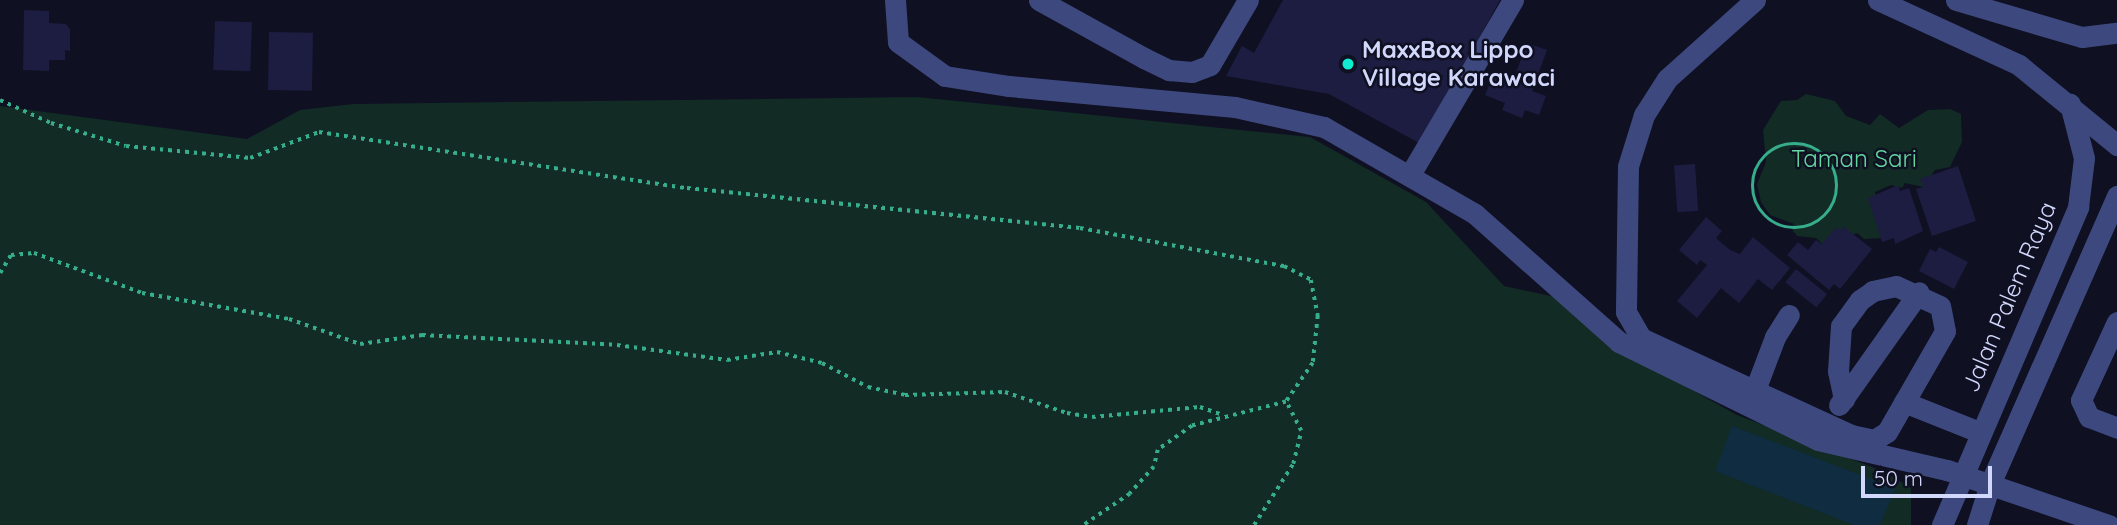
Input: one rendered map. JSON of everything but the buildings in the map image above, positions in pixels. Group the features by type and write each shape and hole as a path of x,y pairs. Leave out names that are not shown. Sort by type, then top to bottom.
{"street":[{"path":"895,0 898,42 945,76 1009,86 1235,107 1324,127 1411,173 1475,214 1527,255 1619,342 1818,440 1961,474 2109,525"},
{"path":"1039,0 1169,70 1192,72 1210,65 1248,0"},
{"path":"1411,173 1513,0"},
{"path":"1755,0 1667,79 1644,115 1628,166 1626,312 1641,338 1826,424 1874,440 1887,432 1945,331 1944,312 1919,292 1896,286 1872,291 1841,326 1838,371 1844,399"},
{"path":"1878,0 1905,8 2020,65 2117,145"},
{"path":"1956,0 2082,37 2117,33"},
{"path":"1163,99 1169,70"},
{"name":"Jalan Palem Raya","path":"1942,525 1961,474 2078,207 2084,158 2070,104"},
{"path":"1977,525 1990,484 2117,196"},
{"path":"2078,207 2097,206 2108,217"},
{"path":"1826,424 1919,292"},
{"path":"1755,390 1774,337 1789,315"},
{"path":"2117,322 2081,400 2088,417 2117,428"},
{"path":"1904,402 1979,432"}],"path":[{"path":"0,100 51,123 126,146 250,158 319,132 687,188 1080,228 1284,265 1311,280 1318,316 1313,363 1286,402 1225,415 1192,426 1158,450 1154,467 1130,494 1084,525"},
{"path":"1783,146 1814,149 1835,173 1834,202 1810,225 1791,228 1777,224 1757,204 1756,172 1770,153 1783,146"},
{"path":"0,273 11,255 34,253 142,293 289,319 360,344 422,335 617,345 727,360 777,352 822,363 868,387 905,395 1005,392 1067,414 1092,417 1200,407 1225,415"},
{"path":"1254,525 1293,464 1301,431 1286,402"}],"green space":[{"name":"Taman Sari","path":"1806,94 1835,101 1846,116 1870,125 1880,114 1899,128 1928,110 1950,109 1961,114 1962,142 1950,167 1935,170 1923,187 1905,183 1902,188 1891,185 1875,192 1884,238 1864,239 1857,233 1826,247 1816,238 1797,236 1791,228 1794,224 1770,215 1761,202 1757,184 1766,162 1763,130 1781,101 1797,100"},
{"path":"917,97 1310,137 1426,202 1504,286 1555,297 1613,346 1737,415 1885,472 1911,488 1911,525 0,525 0,106 247,139 300,110 353,104"}],"water":[{"path":"1732,426 1895,488 1880,525 1854,525 1715,471"}],"place":[{"name":"MaxxBox Lippo Village Karawaci","path":"1348,64"}]}
